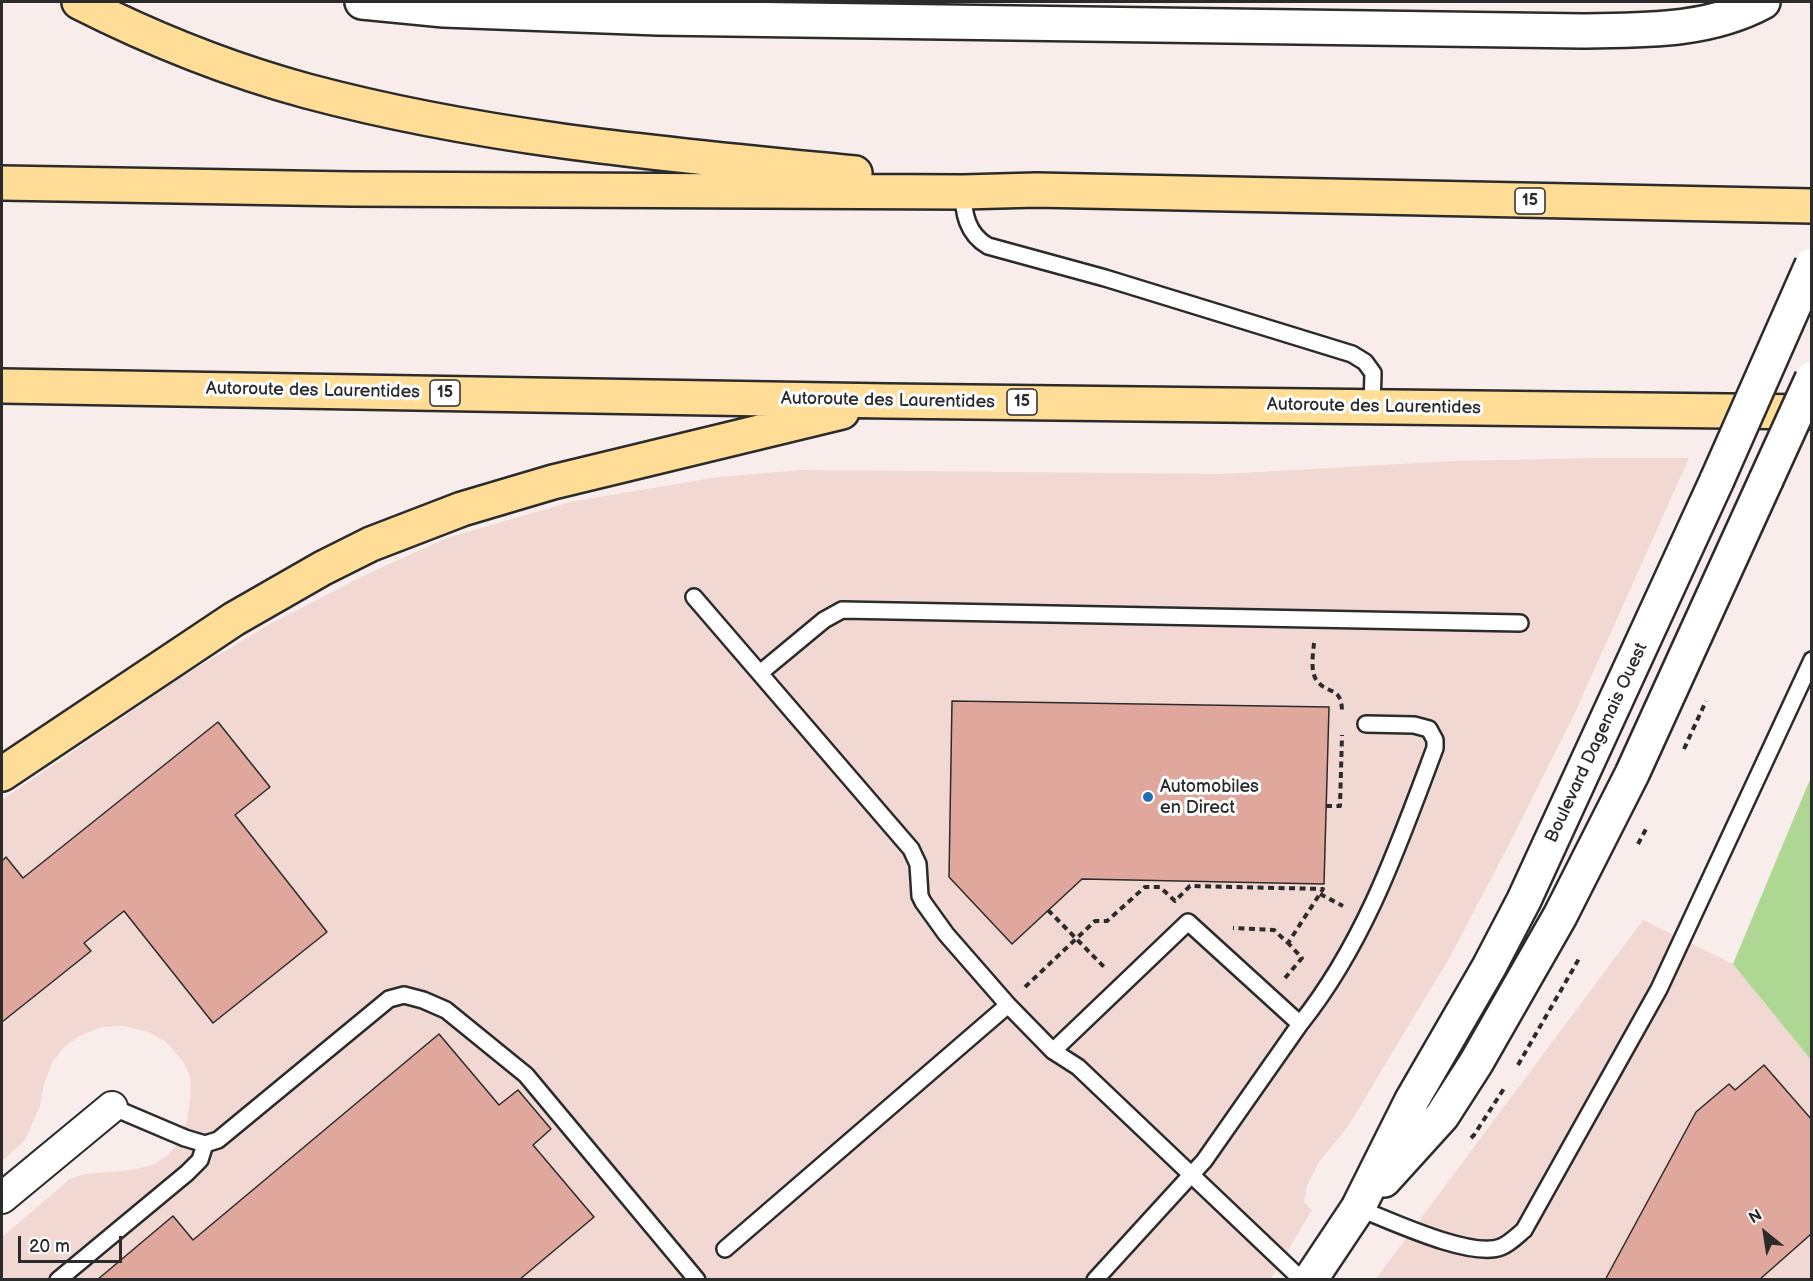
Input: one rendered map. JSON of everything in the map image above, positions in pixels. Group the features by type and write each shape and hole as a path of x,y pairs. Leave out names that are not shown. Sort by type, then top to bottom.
{"highway":[{"path":"80,2 117,21 250,73 305,91 398,112 505,133 621,149 963,188"},
{"path":"2,183 351,189 963,188"},
{"name":"15","path":"963,188 1812,206"},
{"name":"Autoroute des Laurentides","path":"2,386 888,401 1812,412"},
{"path":"2,774 234,619 323,568 371,544 462,509 543,485 888,401"}],"main road":[{"path":"362,2 444,10 658,18 1583,31 1653,30 1688,26 1719,20 1762,2"},
{"name":"Boulevard Dagenais Ouest","path":"1310,1280 1358,1208 1412,1100 1489,967 1537,875 1812,266"},
{"name":"Boulevard Dagenais Ouest","path":"1358,1208 1442,1116 1519,990 1627,784 1812,379"}],"street":[{"path":"2,1198 112,1107"}],"lane":[{"path":"963,188 970,231 988,246 1106,278 1352,354 1365,362 1373,373 1372,406"},
{"path":"694,597 910,849 918,864 920,896 923,902 946,934 1008,1005 1053,1051 1078,1067 1302,1280"},
{"path":"760,673 824,620 842,610 1520,623"},
{"path":"1358,1208 1433,1237 1471,1248 1501,1247 1524,1230 1659,990 1812,660"},
{"path":"1095,1280 1204,1161 1311,1010 1345,958 1371,910 1435,748 1436,740 1429,729 1414,725 1366,724"},
{"path":"1053,1051 1188,922 1300,1024"},
{"path":"112,1107 185,1138 205,1144 218,1140 389,999 404,995 423,1000 446,1010 462,1021 526,1075 697,1280"},
{"path":"725,1249 1008,1005"},
{"path":"58,1280 187,1173 200,1160 205,1144"}],"path":[{"path":"1314,619 1313,672 1318,683 1339,696 1342,714"},
{"path":"1326,806 1340,806 1342,724"},
{"path":"1152,887 1153,880"},
{"path":"1022,990 1095,921 1107,921 1145,887 1160,887 1175,901 1190,886 1323,889 1288,943"},
{"path":"1048,910 1108,971"},
{"path":"1227,927 1274,930 1302,958"}],"shaded area":[{"path":"1689,458 1573,717 1504,854 1450,957 1349,1125 1319,1162 1307,1185 1304,1202 1312,1210 1271,1279 2,1279 2,1237 70,1179 85,1174 131,1170 153,1165 168,1155 177,1145 187,1121 191,1094 190,1076 183,1061 166,1042 148,1032 123,1026 102,1027 81,1035 64,1047 52,1063 44,1084 40,1106 25,1140 2,1161 2,800 186,674 272,623 365,575 447,538 570,502 718,477 801,470 1223,474 1453,461"},
{"path":"1643,920 1733,964 1811,1060 1811,1279 1375,1280"}],"green space":[{"path":"1811,777 1812,1060 1733,964"}],"building":[{"path":"952,701 1329,707 1324,884 1082,879 1012,944 949,877"},
{"path":"218,722 270,787 235,815 327,932 213,1023 124,911 84,943 91,951 2,1022 2,861 6,857 23,878"},
{"path":"439,1034 499,1105 518,1090 551,1129 533,1145 594,1217 519,1280 97,1280 173,1216 193,1240"},
{"path":"1764,1065 1812,1120 1812,1236 1810,1235 1759,1280 1605,1280 1696,1112 1729,1084 1735,1090"}],"place":[{"name":"Automobiles en Direct","path":"1148,797"}]}
